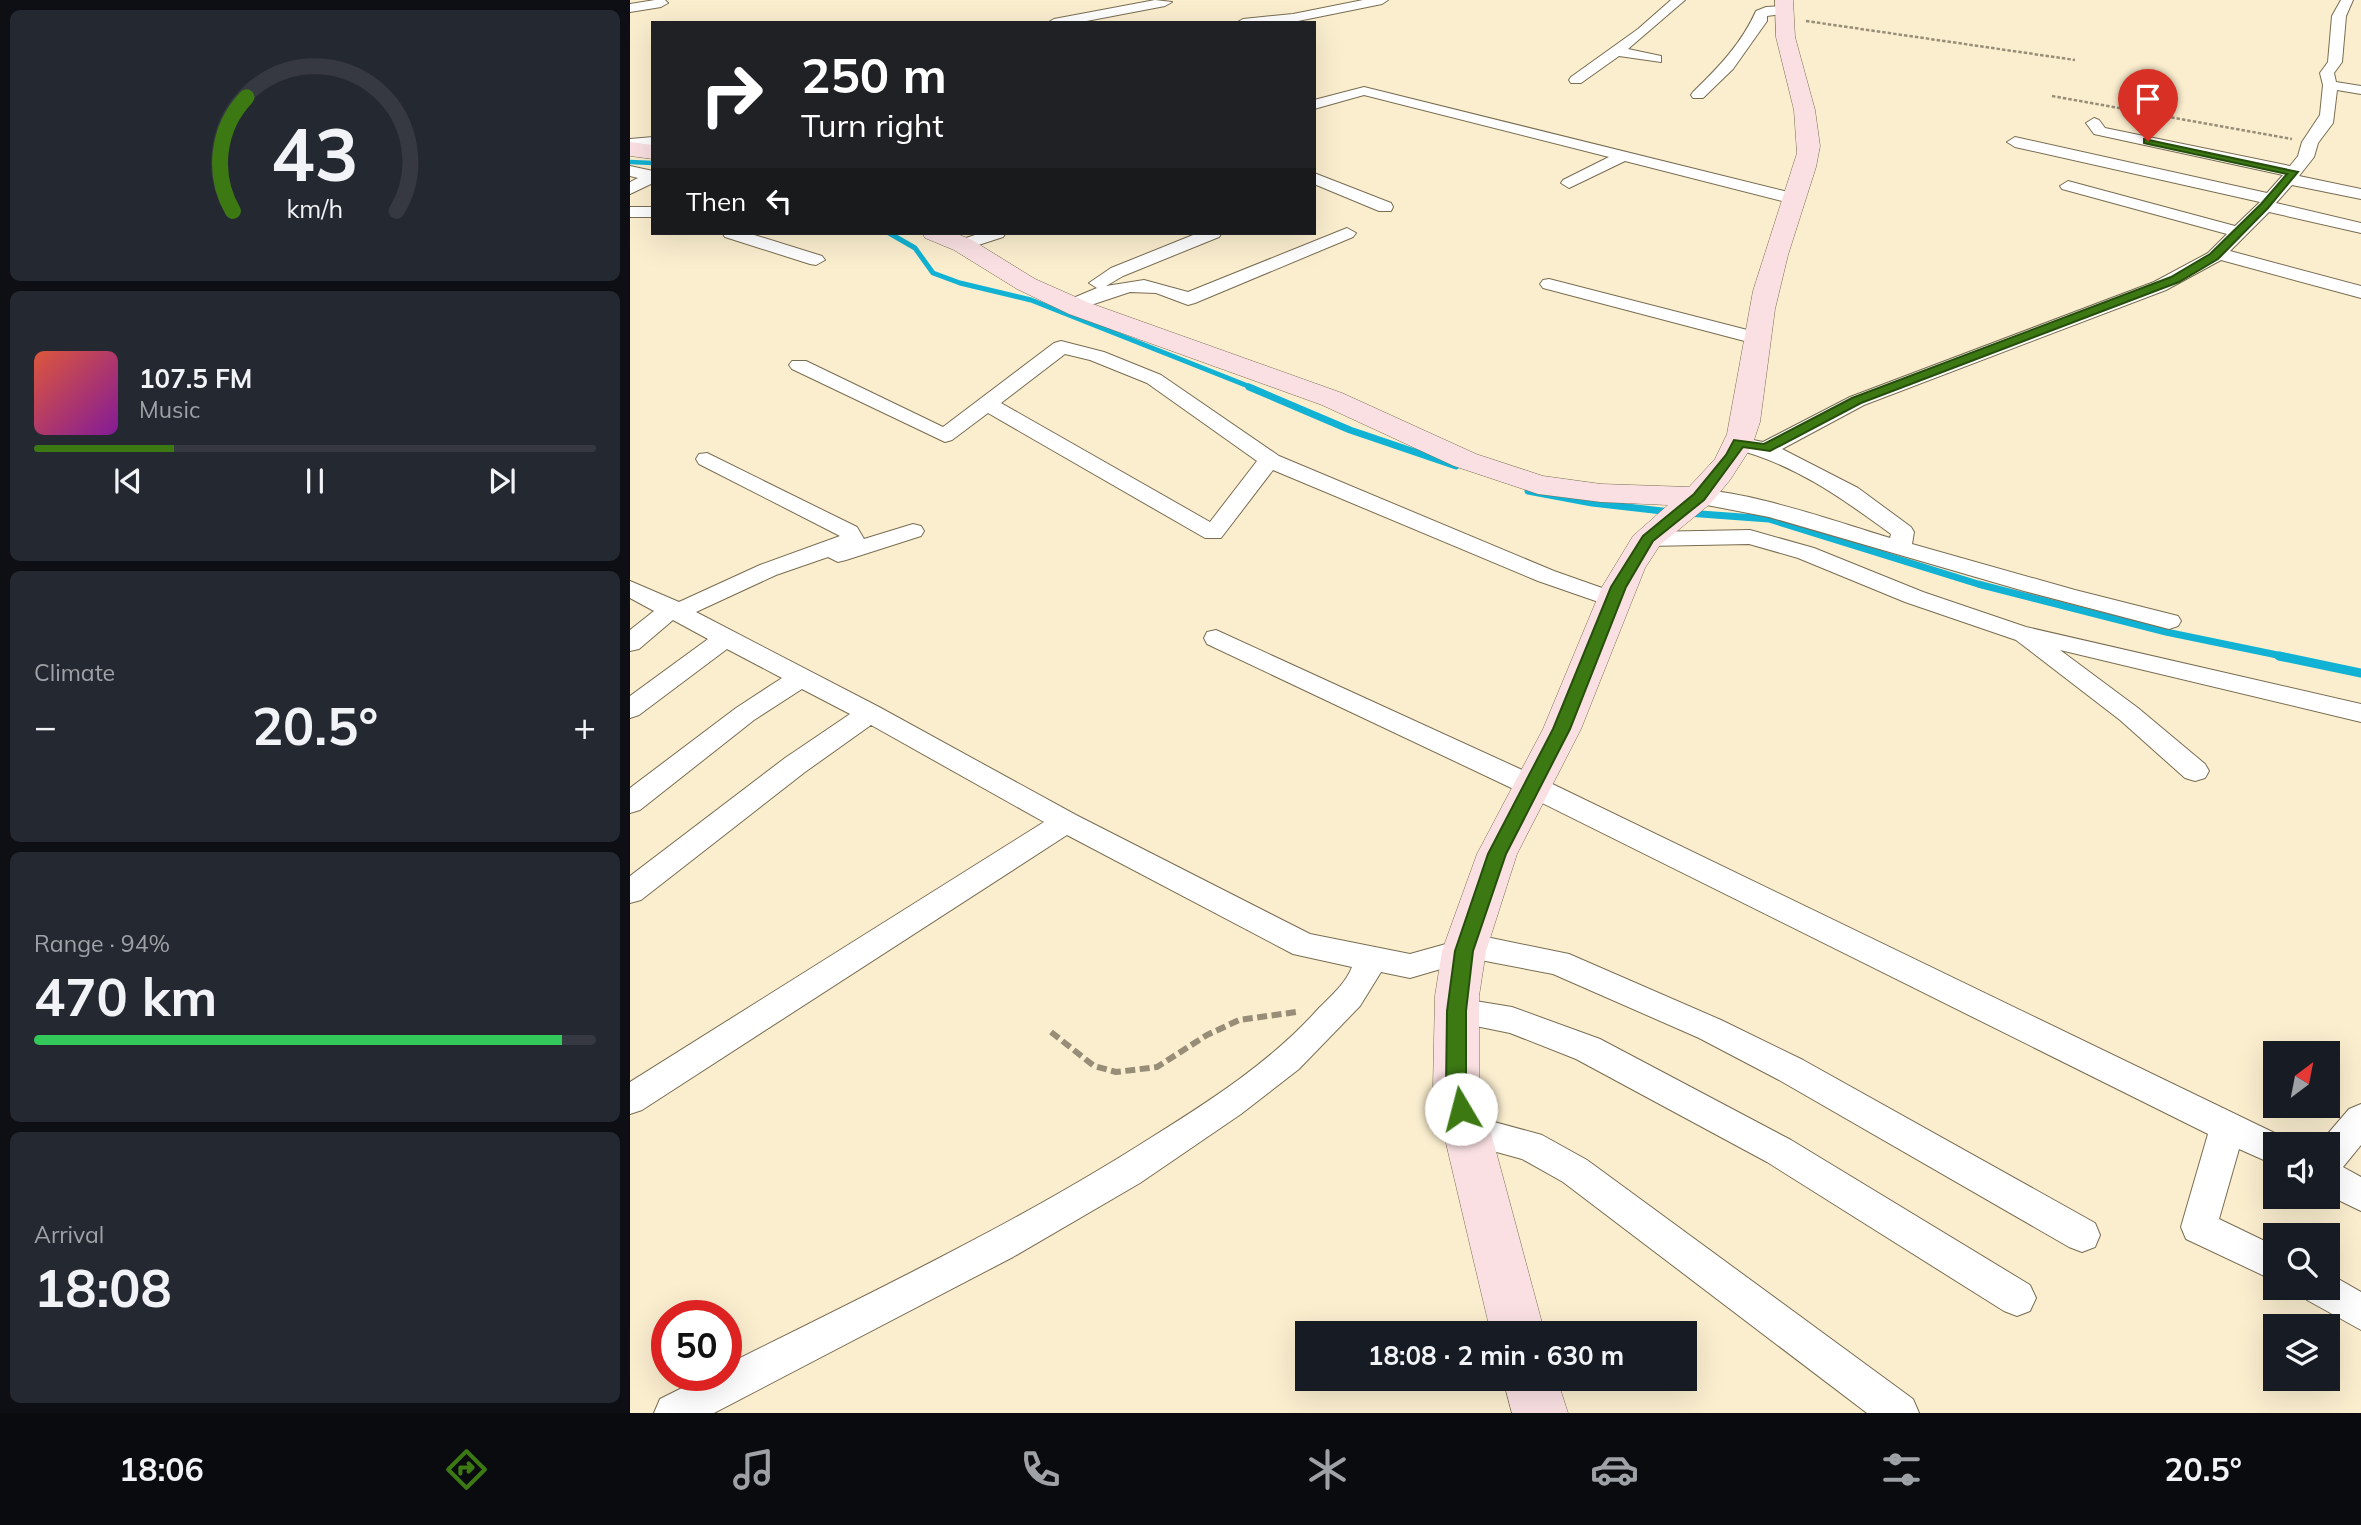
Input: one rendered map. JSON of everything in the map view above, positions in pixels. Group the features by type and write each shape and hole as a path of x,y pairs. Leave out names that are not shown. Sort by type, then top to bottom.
{"main road":[{"path":"1515,1321 1456,1088 1457,1011 1465,948 1497,854 1562,729 1613,600 1630,565 1648,539 1699,497 1732,456 1738,443 1748,405 1756,338 1771,270 1808,157 1809,144 1803,105 1797,90 1783,10"},
{"path":"939,235 963,245 1026,284 1070,304 1128,328 1263,372 1332,399 1465,460 1538,485 1601,493 1699,497"},
{"path":"1534,1391 1540,1413"}],"street":[{"path":"1263,21 1293,18 1382,0"},
{"path":"1576,80 1679,0"},
{"path":"1766,449 1857,401 2160,286 2217,253 2268,203 2306,157 2310,143 2325,123 2330,85 2327,73 2335,62 2339,16 2347,0"},
{"path":"1065,21 1165,2"},
{"path":"630,8 661,3"},
{"path":"1698,95 1728,66 1760,21 1761,14 1783,10"},
{"path":"1616,51 1656,59"},
{"path":"2330,85 2361,90"},
{"path":"1316,104 1364,91 1794,199"},
{"path":"2094,123 2099,131 2361,194"},
{"path":"2015,142 2361,228"},
{"path":"651,144 636,159 651,174"},
{"path":"1569,183 1624,156"},
{"path":"630,189 651,177"},
{"path":"1316,179 1385,207"},
{"path":"2068,186 2239,232"},
{"path":"630,212 651,212"},
{"path":"1070,304 1123,285 1170,290 1188,299 1347,233"},
{"path":"737,235 816,260"},
{"path":"963,245 991,235"},
{"path":"1070,304 1117,272 1208,235"},
{"path":"2217,253 2361,292"},
{"path":"1549,284 1756,338"},
{"path":"799,365 945,436 1061,347 1097,356 1154,379 1271,461 1546,576 1613,600"},
{"path":"987,404 1213,533 1264,466 1271,461"},
{"path":"1738,443 1766,449 1850,493 1903,532 1899,548"},
{"path":"630,643 680,612 736,583 846,544 853,538 849,532 707,459"},
{"path":"1699,497 1732,501 2065,597 2169,621"},
{"path":"680,612 832,556 913,531"},
{"path":"1648,539 1725,536 1750,537 1771,542 1806,553 1914,597 2020,633 2361,713"},
{"path":"630,587 870,713 1066,822 1304,945 1410,966 1465,948 1558,963 1710,1029 1791,1070 2082,1234"},
{"path":"2020,633 2129,714 2194,771"},
{"path":"630,709 727,637"},
{"path":"1216,638 1532,786 2263,1144"},
{"path":"630,803 745,714 802,677"},
{"path":"630,892 784,773 870,713"},
{"path":"630,1100 1066,822"},
{"path":"674,1413 901,1297 1078,1202 1146,1160 1280,1067 1322,1029 1353,992 1365,977 1369,960"},
{"path":"1457,1011 1512,1020 1588,1049 1779,1151 2017,1298"},
{"path":"2340,1145 2361,1119"},
{"path":"2228,1125 2199,1227 2263,1258"},
{"path":"1465,1129 1530,1146 1576,1171 1899,1413"},
{"path":"2340,1184 2361,1195"},
{"path":"2340,1300 2361,1312"}],"path":[{"path":"1783,10 2075,60"},
{"path":"2052,96 2310,143"},
{"path":"1051,1032 1094,1066 1116,1072 1157,1067 1207,1035 1239,1020 1285,1015 1353,992"}],"waterway":[{"path":"630,162 651,163"},
{"path":"892,235 915,248 933,273 960,283 1031,300 1253,388"},
{"path":"1249,387 1350,430 1456,466"},
{"path":"1528,491 1592,503 1671,512"},
{"path":"1687,513 1769,519 1978,584 2166,632 2287,657"},
{"path":"2279,656 2361,673"}],"route":[{"path":"1461,1109 1456,1088 1457,996 1464,951 1497,854 1562,729 1619,587 1648,539 1699,497 1732,456 1738,443 1766,449 1857,401 2175,280 2214,257 2265,206 2293,172 2148,141"}]}
